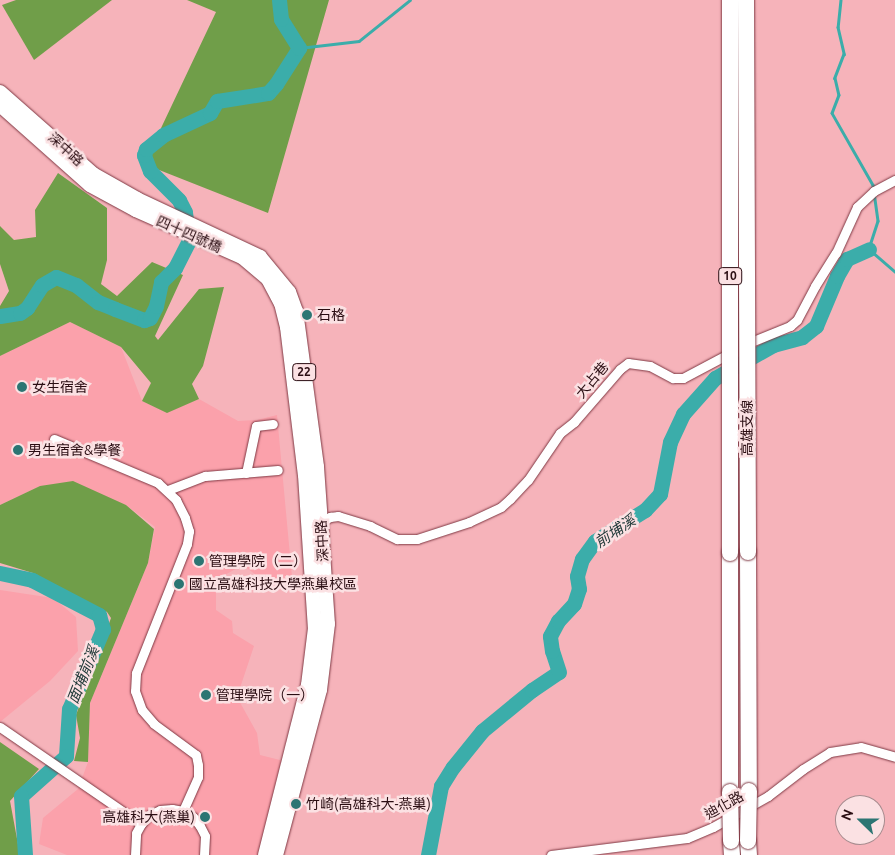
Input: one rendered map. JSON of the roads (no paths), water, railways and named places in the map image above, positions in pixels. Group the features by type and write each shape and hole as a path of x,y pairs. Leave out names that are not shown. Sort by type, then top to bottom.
{"highway":[{"name":"高雄支線","path":"730,0 731,848"},
{"name":"高雄支線","path":"746,0 749,848"}],"main road":[{"name":"深中路","path":"0,92 93,174 137,204"},
{"name":"深中路","path":"0,105 90,185 137,204"},
{"name":"四十四號橋","path":"137,204 241,252"},
{"name":"深中路","path":"241,252 265,261 289,292 296,311 325,519 328,624 325,657 320,690 276,855"},
{"name":"深中路","path":"241,252 268,279 281,302 285,319 304,475 314,628 313,658 308,685 265,855"}],"street":[{"name":"大占巷","path":"325,519 349,518 397,539 417,539 462,525 501,507 528,480 560,433 574,422 620,369 628,363 650,366 673,378 683,378 758,337 790,326 797,320 815,286 836,253 857,207 874,191 895,180"},
{"path":"246,473 256,426 273,424"},
{"path":"54,439 158,482 168,490 185,518 188,531 187,544 136,673 135,691 142,710 154,724 196,755 198,777 183,811"},
{"path":"168,490 205,476 278,470"},
{"path":"309,531 325,519"},
{"path":"0,727 141,824"},
{"name":"迪化路","path":"551,855 687,838 713,827 768,796 803,769 830,752 861,747 895,757"},
{"path":"135,855 134,839 141,824 149,815 160,810 172,809 183,811 193,817 200,826 205,836 204,855"}],"waterway":[{"path":"0,316 20,313 27,308 42,285 56,277 76,285 98,302 144,320 150,318 156,306 161,282 175,268 189,241 185,212 179,200 150,171 144,155 146,149 163,135 210,113 217,101 268,93 299,48 281,19 279,0"},
{"path":"299,48 359,41 410,0"},
{"path":"841,0 838,27 844,54 835,78 839,95 832,113 873,185 878,221 869,249 895,272"},
{"name":"前埔溪","path":"428,855 441,786 453,767 482,731 532,690 559,672 552,651 550,636 558,621 574,604 579,589 577,576 582,559 595,541 645,510 660,494 670,442 683,414 715,378 773,345 802,337 816,326 837,276 847,259 869,249"},
{"name":"面埔前溪","path":"0,573 32,580 99,615 103,629 69,709 66,756 21,796 25,855"}],"place":[{"name":"石格","path":"307,315"},
{"name":"女生宿舍","path":"22,387"},
{"name":"男生宿舍&學餐","path":"18,450"},
{"name":"管理學院（二）","path":"199,561"},
{"name":"國立高雄科技大學燕巢校區","path":"179,584"},
{"name":"管理學院（一）","path":"206,695"},
{"name":"竹崎(高雄科大-燕巢)","path":"296,804"},
{"name":"高雄科大(燕巢)","path":"205,817"}]}
